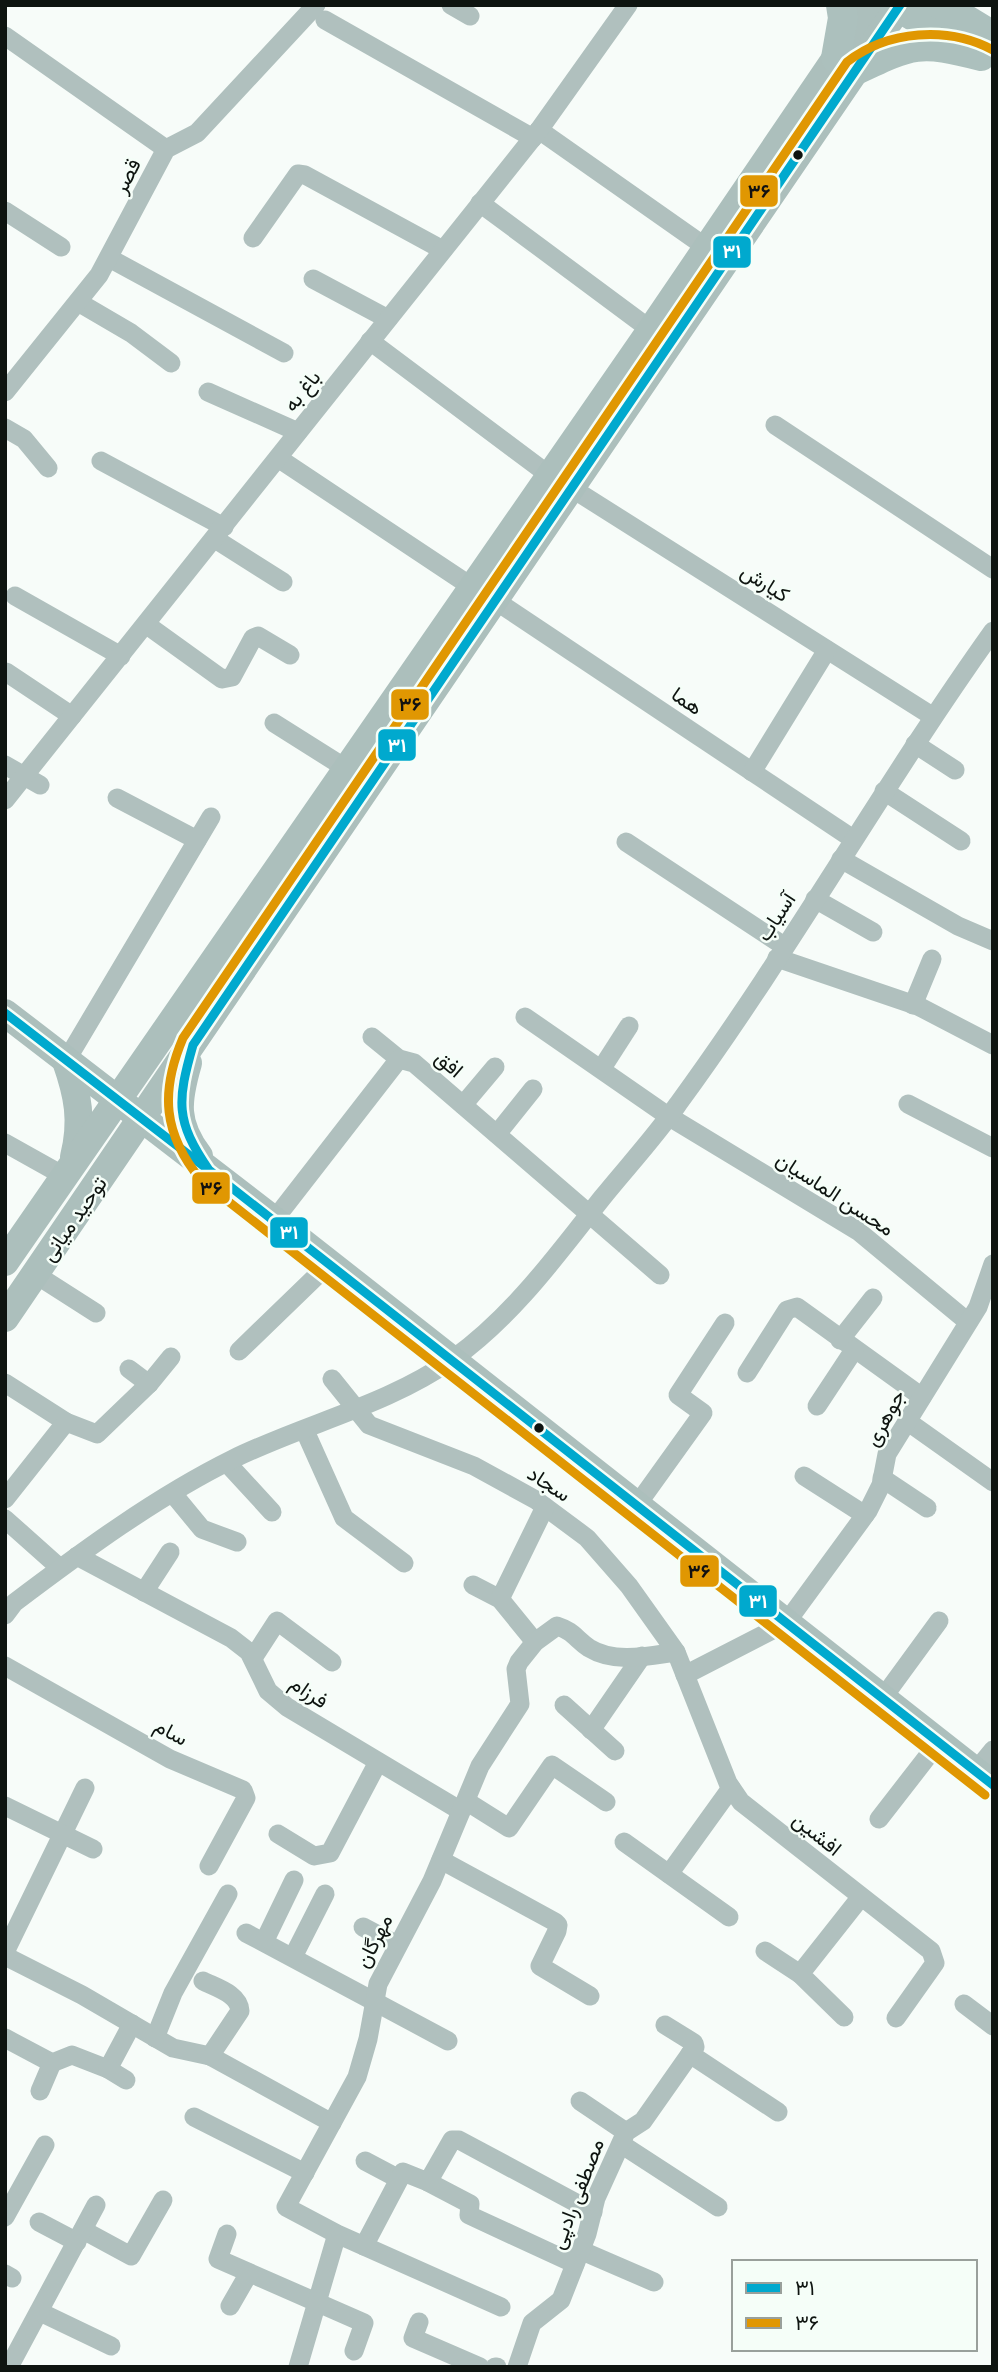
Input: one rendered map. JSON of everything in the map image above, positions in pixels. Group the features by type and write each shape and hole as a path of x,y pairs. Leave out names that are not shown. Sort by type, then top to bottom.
{"main road":[{"path":"533,522 846,64 841,5"},
{"path":"942,5 989,48"},
{"path":"965,5 989,48"},
{"path":"561,482 651,330 707,248 891,6 989,48"},
{"path":"846,64 913,46 989,48"},
{"name":"توحید میانی","path":"5,1262 472,587 533,522"},
{"name":"توحید میانی","path":"5,1318 496,601 533,522"},
{"path":"7,1018 330,1263 984,1779"},
{"path":"193,1045 178,1103 182,1129 209,1170"},
{"path":"66,1061 78,1093 80,1115 68,1170"}],"street":[{"path":"451,5 470,16"},
{"name":"باغ به","path":"5,800 31,781 72,716 536,134 626,6"},
{"path":"321,13 536,134 707,248"},
{"name":"قصر","path":"7,387 78,302 109,258 166,149 197,133 321,13"},
{"path":"5,36 166,149"},
{"path":"253,238 298,173 443,250"},
{"path":"480,203 651,330"},
{"path":"5,211 61,247"},
{"path":"109,258 284,353"},
{"path":"313,279 388,319"},
{"path":"78,302 131,334 171,363"},
{"name":"کیارش","path":"370,341 561,482 932,716"},
{"path":"208,392 298,432"},
{"path":"775,425 993,569"},
{"path":"5,428 24,439 48,468"},
{"path":"278,458 472,587"},
{"path":"101,461 219,533 283,582"},
{"path":"15,596 121,656"},
{"name":"هما","path":"496,601 853,839"},
{"path":"147,625 222,679 232,677 253,638 258,636 290,655"},
{"name":"آسیاب","path":"5,1615 14,1603 77,1556 227,1463 404,1388 452,1360 496,1324 668,1116 815,899 932,716 993,631"},
{"path":"752,772 827,650"},
{"path":"6,671 72,716"},
{"path":"274,723 347,769"},
{"path":"915,744 955,770"},
{"path":"5,765 31,781"},
{"path":"884,792 961,841"},
{"path":"117,798 197,840"},
{"path":"66,1061 211,817"},
{"path":"626,842 780,952 913,1005 993,1045"},
{"path":"841,859 958,926 993,941"},
{"path":"815,899 873,932"},
{"path":"913,1005 932,959"},
{"name":"محسن الماسیان","path":"525,1017 668,1116 858,1231 968,1322"},
{"path":"601,1068 629,1026"},
{"path":"372,1037 399,1059"},
{"name":"افق","path":"274,1220 399,1059 414,1063 660,1275"},
{"path":"463,1105 495,1067"},
{"path":"497,1134 533,1089"},
{"path":"908,1104 993,1148"},
{"path":"5,1143 68,1170"},
{"path":"239,1351 330,1263"},
{"name":"جوهری","path":"786,1623 865,1515 882,1478 887,1454 989,1287 993,1264"},
{"path":"35,1274 96,1313"},
{"path":"817,1406 873,1298"},
{"path":"747,1373 792,1307 797,1307 922,1397"},
{"path":"637,1505 703,1413 678,1395 725,1323"},
{"path":"5,1383 66,1422 94,1434 101,1433 149,1384 171,1357"},
{"path":"129,1369 149,1384"},
{"name":"سجاد","path":"332,1379 369,1426 474,1466 545,1507 587,1538 629,1586 676,1652"},
{"path":"907,1421 993,1482"},
{"path":"5,1499 66,1422"},
{"path":"305,1431 344,1518 404,1563"},
{"path":"227,1463 272,1512"},
{"path":"804,1476 865,1515"},
{"path":"882,1478 927,1508"},
{"path":"174,1495 202,1528 237,1542"},
{"path":"500,1599 545,1507"},
{"path":"5,1519 60,1568"},
{"path":"144,1592 170,1552"},
{"name":"فرزام","path":"77,1556 231,1638 253,1658 268,1692 287,1707 378,1762 509,1828 552,1765 606,1802"},
{"path":"473,1585 500,1599 535,1642 557,1626 574,1632 592,1649 624,1659 676,1652"},
{"path":"253,1658 277,1621 332,1662"},
{"path":"882,1699 939,1621"},
{"path":"685,1675 786,1623"},
{"name":"مهرگان","path":"337,2234 286,2207 357,2077 378,1984 441,1860 480,1766 520,1702 516,1669 535,1642"},
{"name":"افشین","path":"676,1652 731,1788 741,1802 930,1951 935,1963 896,2018"},
{"path":"591,1730 642,1657"},
{"name":"سام","path":"5,1666 170,1759 247,1794 209,1866"},
{"path":"564,1705 615,1751"},
{"path":"879,1819 939,1743"},
{"path":"984,1779 993,1750"},
{"path":"278,1834 314,1856 330,1853 378,1762"},
{"path":"85,1788 6,1950 9,1958 173,2048 210,2056 332,2123"},
{"path":"669,1874 731,1788"},
{"path":"5,1806 93,1849"},
{"path":"624,1842 729,1917"},
{"path":"441,1860 555,1922 557,1931 540,1966 590,1996"},
{"path":"264,1942 294,1880"},
{"path":"155,2038 173,1993 228,1894"},
{"path":"293,1958 325,1894"},
{"path":"800,1974 860,1898"},
{"path":"363,1927 397,1945"},
{"path":"246,1933 448,2041"},
{"path":"765,1951 800,1974 844,2017"},
{"path":"203,1981 235,1997 240,2011 210,2056"},
{"path":"964,2004 993,2026"},
{"path":"108,2069 132,2024"},
{"path":"665,2025 693,2050 778,2112"},
{"path":"5,2038 52,2063"},
{"name":"مصطفی رادپی","path":"517,2367 532,2323 561,2300 624,2138 643,2121 693,2050"},
{"path":"40,2091 52,2063 72,2055 108,2069 126,2080"},
{"path":"579,2101 624,2138 718,2207"},
{"path":"194,2117 305,2173"},
{"path":"428,2182 448,2145 452,2140 459,2140 593,2212"},
{"path":"5,2217 44,2145"},
{"path":"366,2161 399,2179"},
{"path":"364,2246 399,2179 406,2171 470,2204 469,2215 578,2257 654,2282"},
{"path":"39,2222 131,2256 163,2200"},
{"path":"9,2367 96,2205"},
{"path":"227,2234 218,2259 364,2323 354,2351"},
{"path":"298,2367 337,2234 501,2307"},
{"path":"230,2306 249,2273"},
{"path":"40,2312 111,2346"},
{"path":"419,2322 413,2338 481,2367"}],"transit line":[{"name":"۳۱","path":"900,5 193,1045 184,1081 182,1110 190,1138 209,1170 993,1785"},
{"name":"۳۶","path":"985,1795 201,1180 179,1146 169,1112 169,1095 171,1076 183,1038 847,62 881,43 918,35 957,37 993,50"},
{"name":"۳۱","path":"5,1013 206,1168"}]}
